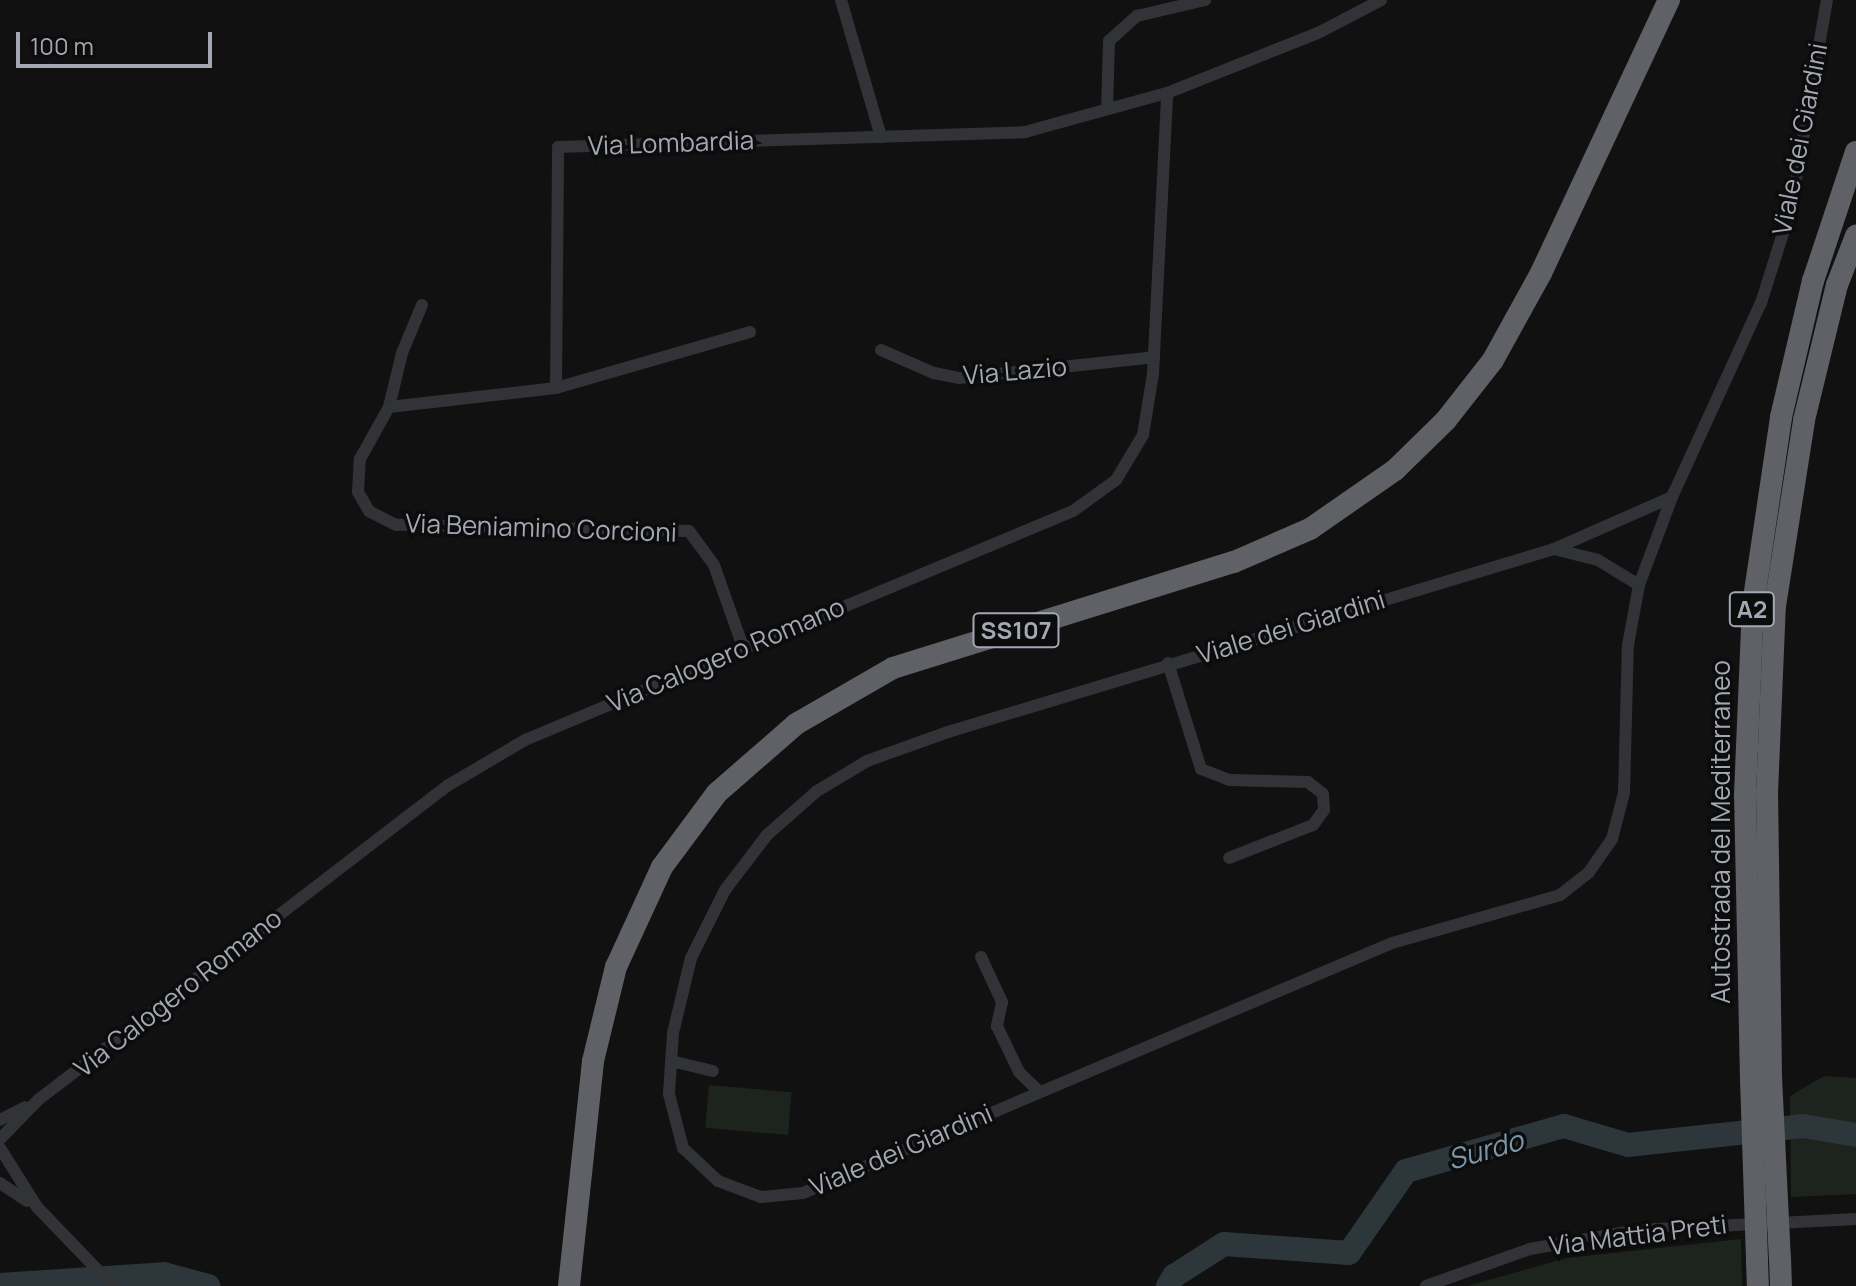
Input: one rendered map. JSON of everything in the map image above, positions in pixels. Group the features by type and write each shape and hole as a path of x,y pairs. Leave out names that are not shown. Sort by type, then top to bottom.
{"highway":[{"name":"SS107","path":"569,1286 593,1061 616,967 662,867 717,793 796,724 893,668 1234,562 1310,529 1395,470 1446,420 1493,360 1633,84 1664,4"},
{"name":"Autostrada del Mediterraneo","path":"1781,1286 1761,1078 1745,795 1753,605 1785,402 1813,281 1856,152"},
{"name":"Autostrada del Mediterraneo","path":"1758,1286 1767,793 1775,606 1804,420 1837,285 1856,236"}],"street":[{"path":"841,0 881,137 1025,132 1167,93 1318,33 1381,0"},
{"path":"1107,109 1109,41 1137,16 1205,0"},
{"name":"Viale dei Giardini","path":"1672,497 1554,549 1168,663 907,746 867,761 817,791 767,835 725,890 691,958 671,1061 669,1094 683,1148 718,1181 761,1197 803,1193 1392,943 1560,895 1589,872 1612,839 1624,793 1628,645 1639,585 1672,497 1761,303 1787,221 1827,0"},
{"name":"Via Calogero Romano","path":"38,1100 447,786 525,740 1073,511 1116,480 1143,435 1154,357 1167,93"},
{"name":"Via Lombardia","path":"556,388 558,147 881,137"},
{"path":"422,305 402,353 389,407 556,388 750,332"},
{"name":"Via Lazio","path":"881,350 934,373 959,378 1154,357"},
{"name":"Via Beniamino Corcioni","path":"389,407 360,459 358,492 369,511 396,525 689,531 714,565 743,647"},
{"path":"1554,549 1598,560 1639,585"},
{"path":"1168,663 1201,769 1229,780 1308,782 1323,794 1324,810 1313,825 1229,858"},
{"path":"981,957 1002,1002 997,1026 1019,1072 1039,1091"},
{"path":"671,1061 713,1071"},
{"path":"0,1120 38,1100"},
{"path":"0,1139 38,1100"},
{"path":"0,1148 37,1207 113,1286"},
{"path":"0,1183 37,1207"},
{"name":"Via Mattia Preti","path":"1426,1286 1530,1249 1638,1230 1856,1219"}],"shaded area":[{"path":"1824,1076 1856,1078 1856,1194 1791,1197 1790,1096"},
{"path":"709,1085 792,1092 788,1135 705,1128"},
{"path":"1741,1239 1742,1286 1467,1286 1567,1258"}],"waterway":[{"name":"Surdo","path":"1168,1286 1174,1276 1224,1244 1349,1253 1406,1171 1564,1126 1628,1145 1803,1126 1856,1135"},
{"name":"Surdo","path":"0,1285 164,1274 208,1286"}]}
